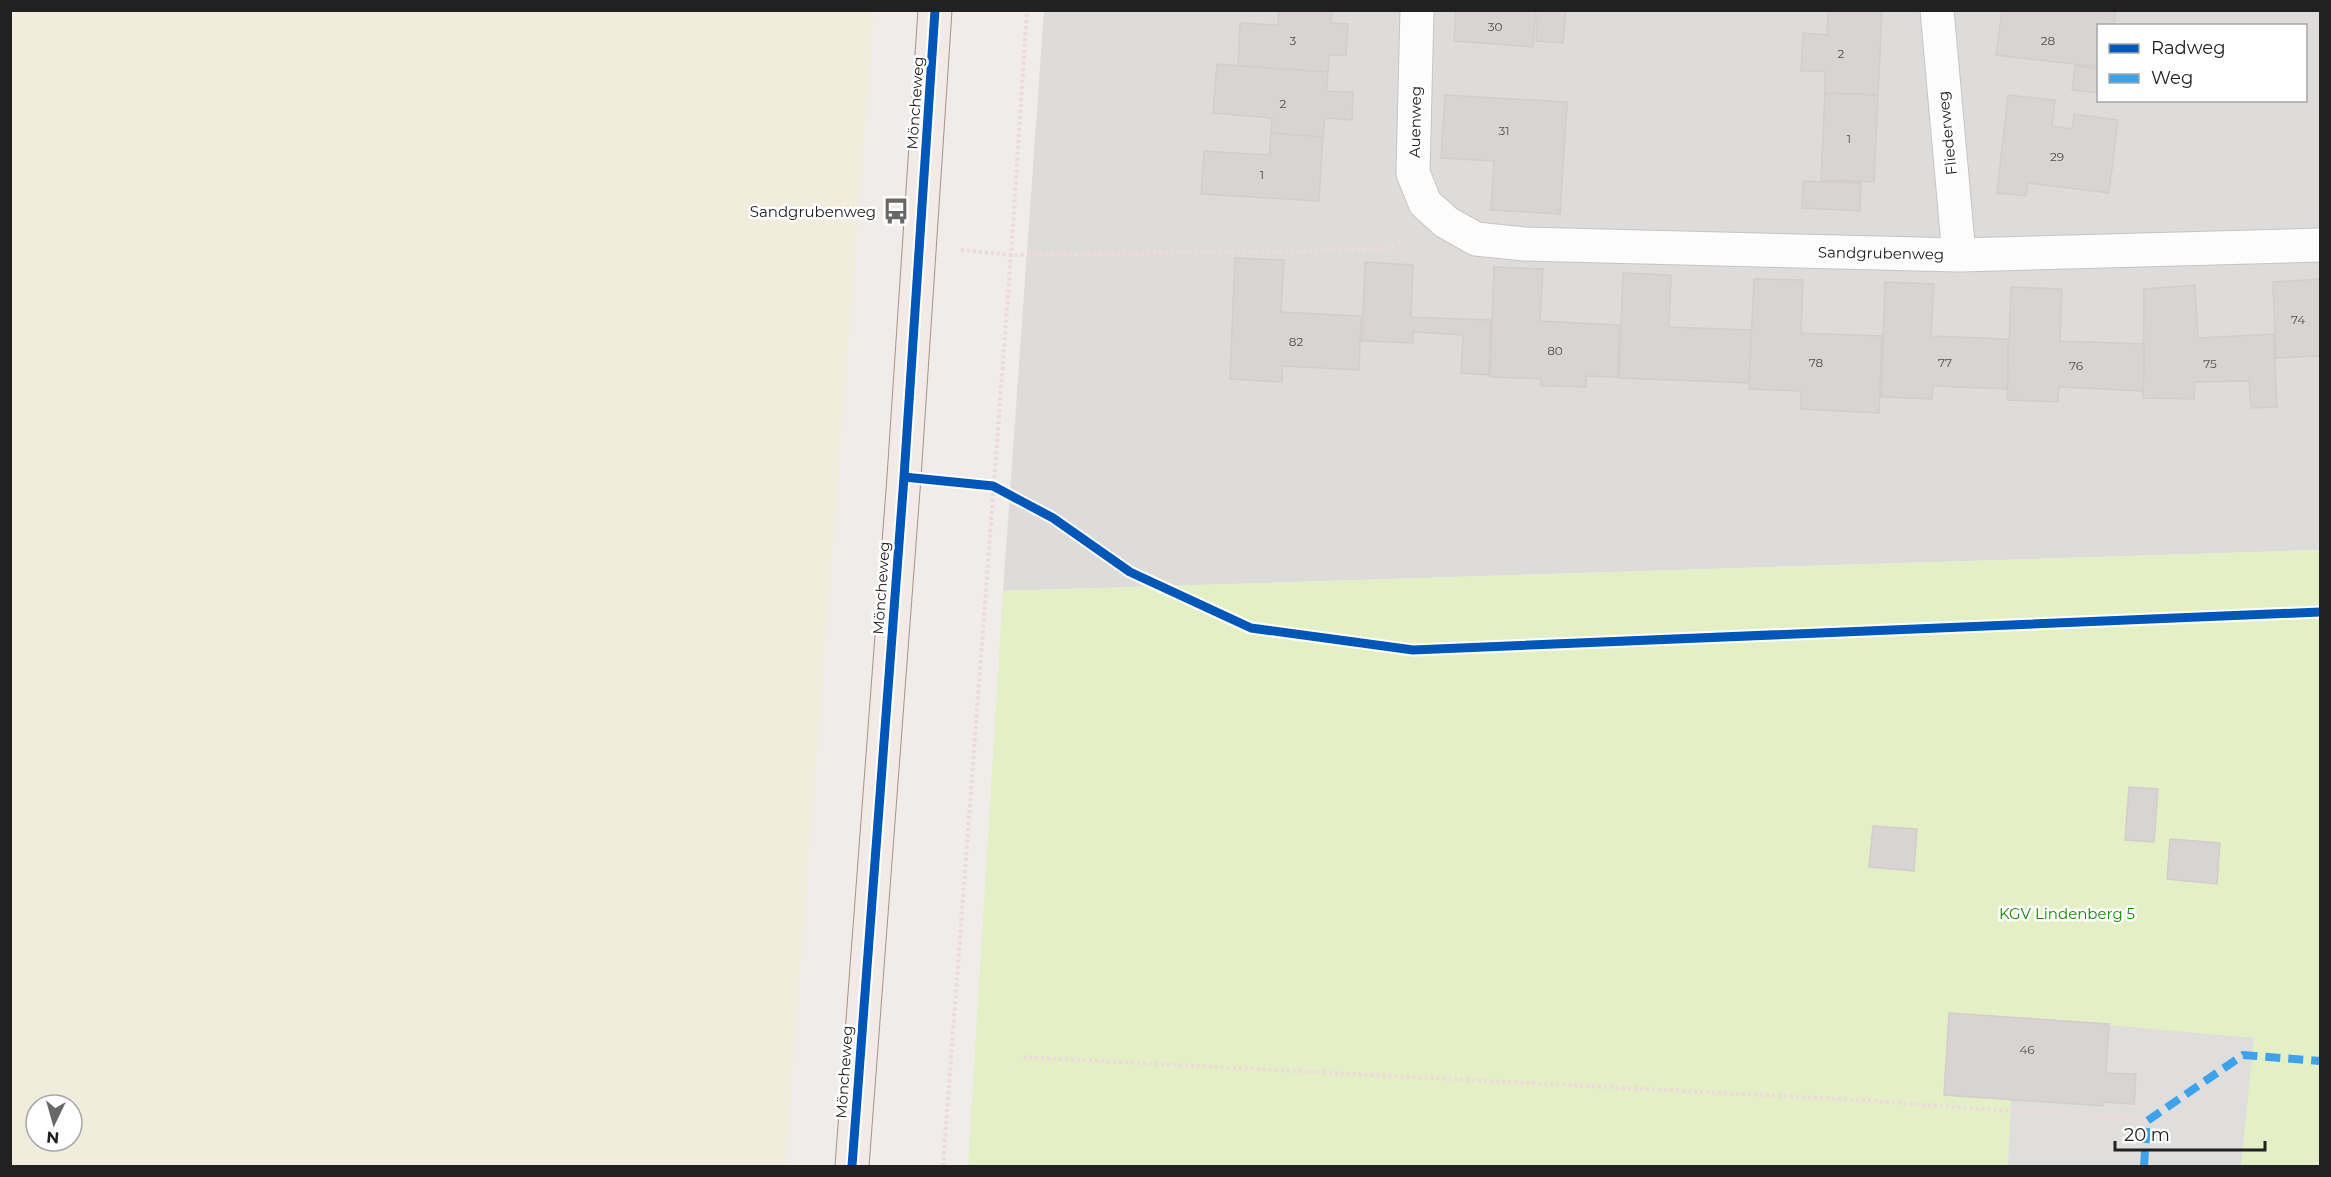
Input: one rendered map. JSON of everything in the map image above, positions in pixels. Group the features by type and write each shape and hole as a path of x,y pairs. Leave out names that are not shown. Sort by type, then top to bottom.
{"main road":[{"name":"Möncheweg","path":"852,1167 921,246 935,10"}],"street":[{"name":"Auenweg","path":"1417,10 1413,173 1425,203 1446,222"},
{"name":"Fliederweg","path":"1937,10 1959,255"},
{"name":"Sandgrubenweg","path":"1446,222 1476,239 1526,244 1959,255 2320,245"}],"path":[{"path":"943,1167 1027,10"},
{"path":"921,246 1011,255 1383,250 1446,222"},
{"path":"1023,1057 1860,1100 2147,1121"}],"shaded area":[{"path":"10,11 874,11 785,1166 11,1166"},
{"path":"1044,11 2320,11 2320,550 1003,591"},
{"path":"2109,1025 2254,1038 2241,1166 2008,1166 2011,1100 2103,1106 2104,1102 2134,1103 2136,1075 2106,1073"}],"green space":[{"name":"KGV Lindenberg 5","path":"2320,550 2320,1166 968,1166 1003,591"}],"building":[{"path":"1279,10 1332,10 1331,23 1348,24 1346,55 1329,55 1328,72 1238,66 1240,23 1278,25"},
{"path":"1456,10 1536,10 1533,47 1454,41"},
{"path":"1538,10 1566,10 1563,43 1536,41"},
{"path":"1828,10 1882,10 1878,95 1825,93 1825,71 1801,71 1803,33 1827,35"},
{"path":"2002,10 2116,10 2114,24 2097,24 2097,67 1996,55"},
{"path":"1217,64 1328,72 1326,91 1353,92 1352,120 1325,118 1323,137 1271,133 1272,118 1213,113"},
{"path":"2075,66 2097,69 2097,93 2072,90"},
{"path":"1825,93 1878,95 1874,182 1821,180"},
{"path":"1445,95 1567,102 1560,214 1491,210 1494,161 1441,158"},
{"path":"2008,95 2055,100 2052,126 2072,129 2074,114 2118,120 2109,193 2028,183 2026,196 1997,193"},
{"path":"1271,133 1323,137 1319,201 1201,194 1204,151 1269,155"},
{"path":"1803,181 1861,183 1860,211 1802,208"},
{"path":"1235,258 1284,260 1281,312 1361,316 1359,370 1282,366 1282,382 1230,379"},
{"path":"1365,262 1413,265 1411,317 1491,320 1489,375 1461,373 1463,335 1413,332 1413,343 1362,341"},
{"path":"1494,267 1543,269 1540,321 1620,325 1618,377 1586,376 1586,387 1541,386 1541,379 1490,377"},
{"path":"1623,273 1671,275 1669,327 1751,330 1749,383 1619,378"},
{"path":"1754,279 1803,280 1801,333 1882,336 1879,413 1801,409 1801,391 1749,389"},
{"path":"2320,279 2320,356 2276,358 2273,282"},
{"path":"1885,282 1934,284 1931,336 2008,339 2007,389 1933,386 1932,399 1881,397"},
{"path":"2195,285 2198,338 2274,334 2277,407 2251,408 2249,381 2195,382 2194,399 2143,398 2144,289"},
{"path":"2011,287 2062,289 2060,341 2145,344 2143,391 2059,387 2058,402 2007,400"},
{"path":"2129,787 2158,789 2154,842 2125,840"},
{"path":"1873,826 1917,829 1914,871 1869,867"},
{"path":"2170,839 2220,843 2217,884 2167,879"},
{"path":"1949,1013 2109,1024 2106,1073 2136,1074 2134,1104 2104,1102 2103,1106 1944,1095"}],"marked path":[{"path":"2144,1166 2147,1121 2243,1055 2320,1061"}],"cycle path":[{"path":"852,1166 904,477 935,10"},
{"path":"904,477 993,486 1053,518 1130,572 1251,628 1413,650 2320,612"}],"place":[{"name":"Sandgrubenweg","path":"896,211"}]}
